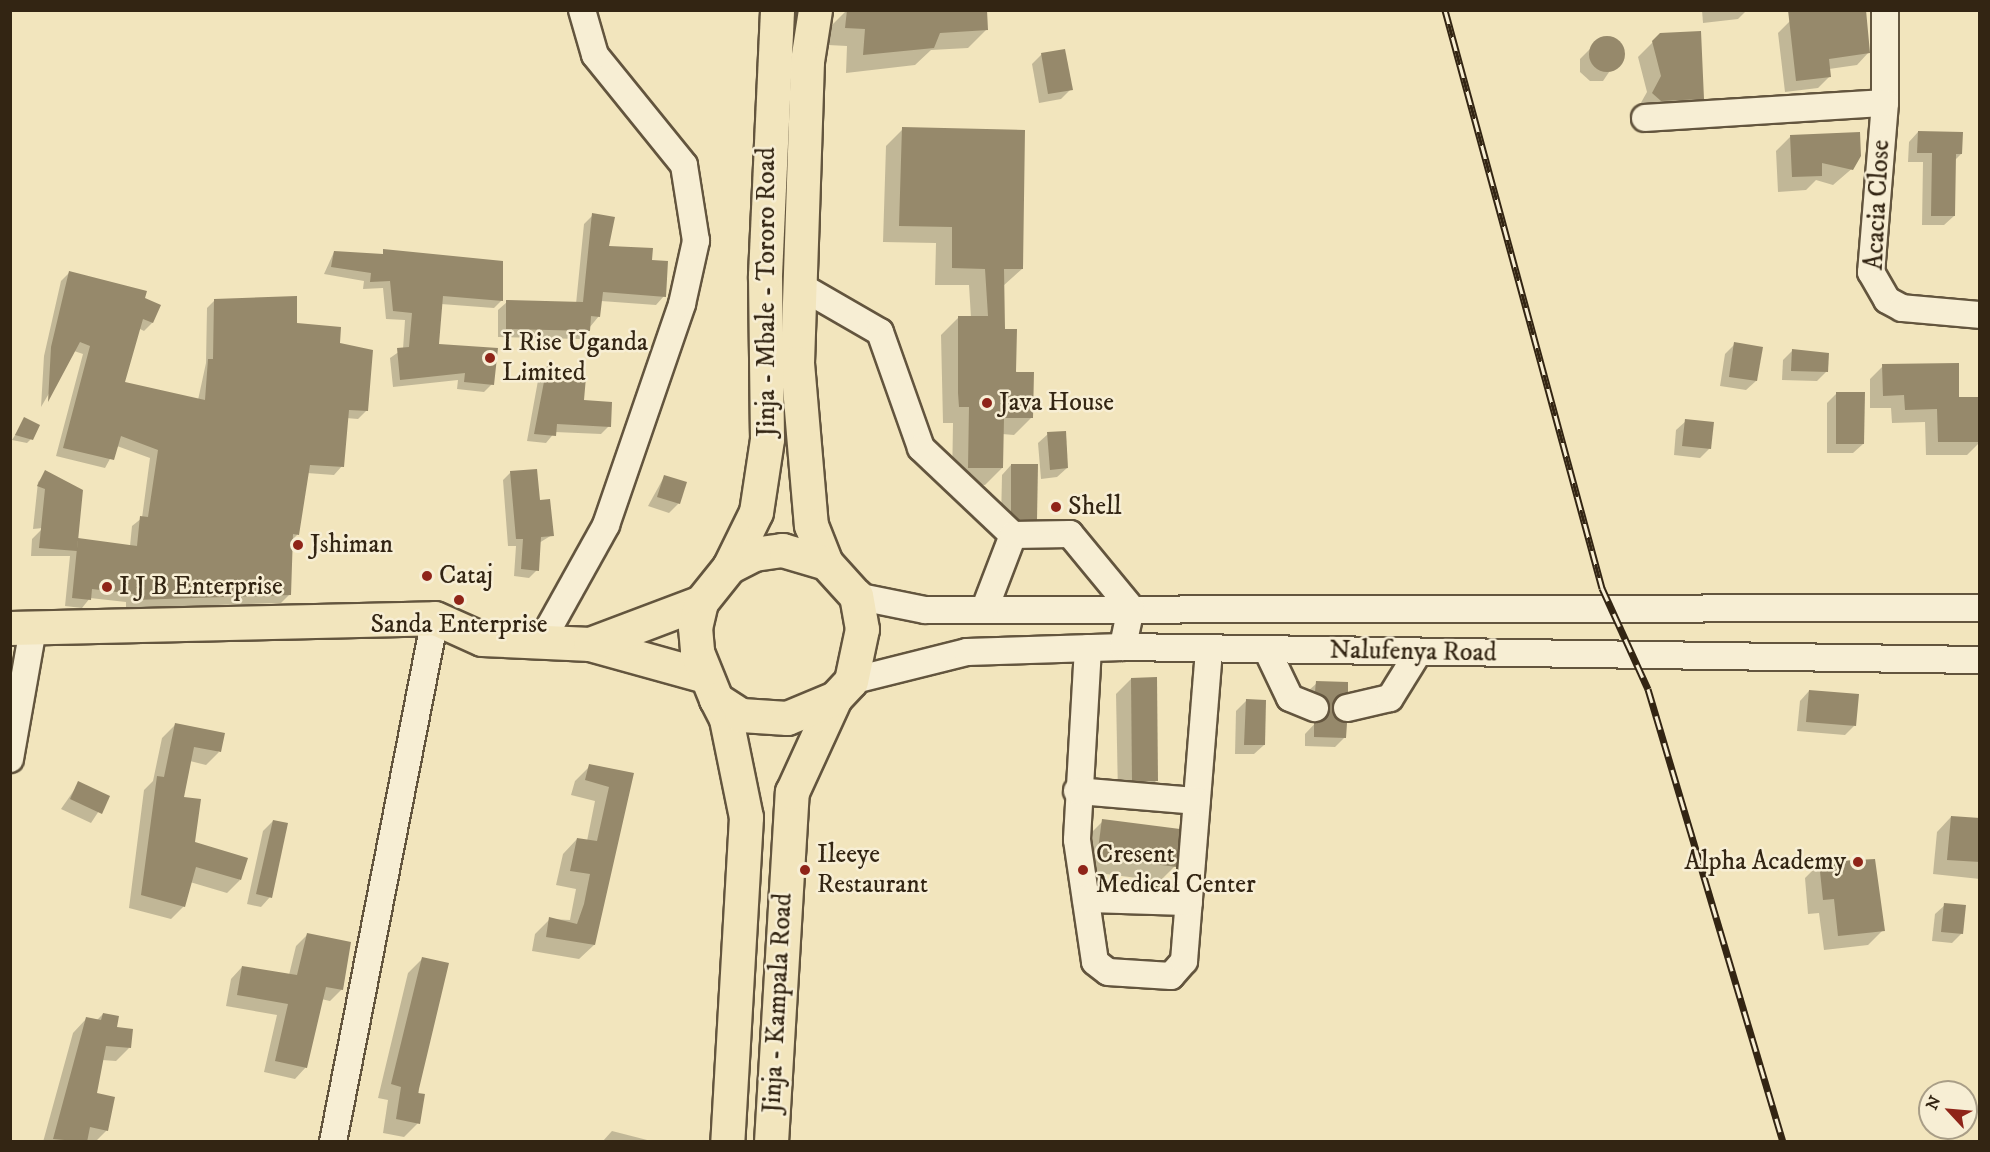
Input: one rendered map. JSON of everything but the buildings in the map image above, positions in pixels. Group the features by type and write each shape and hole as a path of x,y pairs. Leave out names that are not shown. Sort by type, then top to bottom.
{"main road":[{"name":"Jinja - Mbale - Tororo Road","path":"729,567 756,513 767,439 765,275 777,10"},
{"name":"Jinja - Mbale - Tororo Road","path":"815,10 807,61 802,287 797,363 801,453 811,525 826,563"},
{"path":"22,628 435,618 482,639 590,644 710,687 741,715 787,718 843,690 862,640 856,597 826,563 782,550 754,554 729,567 701,602 695,627 710,687 726,719 746,817 727,1142"},
{"path":"590,644 701,602"},
{"name":"Jinja - Kampala Road","path":"771,1142 792,792 843,690"}],"street":[{"path":"541,642 606,525 682,304 696,241 684,165 595,55 582,10"},
{"name":"Acacia Close","path":"1885,10 1885,104 1871,272 1875,285 1902,308 1980,315"},
{"path":"1645,118 1885,104"},
{"path":"802,287 880,332 921,447 1013,536 1070,534 1131,608 1123,647"},
{"path":"985,608 1013,536"},
{"name":"Nalufenya Road","path":"856,597 925,610 985,608 1980,608"},
{"path":"333,1142 435,618"},
{"path":"10,759 22,628"},
{"name":"Nalufenya Road","path":"843,690 967,652 1123,647 1980,660"},
{"path":"1088,648 1077,792 1077,840 1099,969 1171,976 1184,961 1209,649"},
{"path":"1267,650 1290,698 1315,708"},
{"path":"1347,708 1390,698 1418,653"},
{"path":"1077,792 1197,801"},
{"path":"1086,899 1189,902"}],"railway":[{"path":"1445,10 1602,588 1648,689 1783,1142"}],"place":[{"name":"I Rise Uganda Limited","path":"490,358"},
{"name":"Java House","path":"987,403"},
{"name":"Shell","path":"1056,507"},
{"name":"Jshiman","path":"298,545"},
{"name":"Cataj","path":"427,576"},
{"name":"I J B Enterprise","path":"107,587"},
{"name":"Sanda Enterprise","path":"459,600"},
{"name":"Alpha Academy","path":"1858,862"},
{"name":"Ileeye Restaurant","path":"805,870"},
{"name":"Cresent Medical Center","path":"1083,870"}]}
